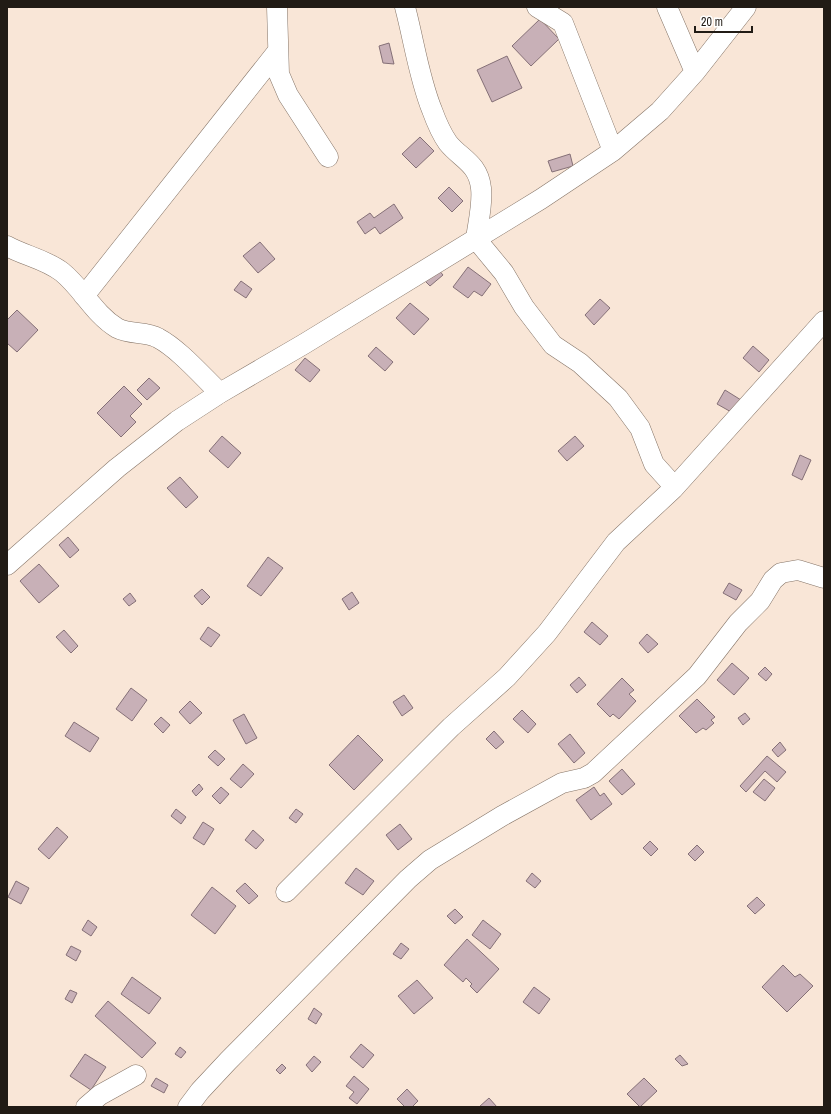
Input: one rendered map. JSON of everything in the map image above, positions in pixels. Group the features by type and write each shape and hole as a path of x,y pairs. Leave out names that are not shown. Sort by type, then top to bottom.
{"street":[{"path":"277,7 277,52 279,74 288,95 328,157"},
{"path":"405,7 431,109 446,140 466,158 475,169 479,178 481,188 481,204 476,239 504,273 524,307 553,345 580,363 618,398 640,428 654,464 672,484 673,489"},
{"path":"537,7 563,23 613,151"},
{"path":"667,7 695,72"},
{"path":"7,565 117,468 177,421 220,393 304,344 541,199 613,151 660,111 695,72 746,7"},
{"path":"84,296 277,52"},
{"path":"7,246 51,264 63,273 98,312 118,328 128,332 144,333 158,338 220,393"},
{"path":"286,892 451,727 507,677 547,633 616,542 673,489 824,321"},
{"path":"188,1107 200,1091 228,1061 408,879 430,860 502,816 562,783 584,778 594,773 697,676 738,623 760,601 774,580 781,573 798,570 824,578"},
{"path":"86,1107 100,1096 136,1075"}],"building":[{"path":"540,19 559,39 531,66 512,46"},
{"path":"389,43 394,64 383,63 379,46"},
{"path":"507,56 522,88 492,102 477,70"},
{"path":"420,137 434,151 416,168 402,154"},
{"path":"570,154 573,166 552,172 548,161"},
{"path":"449,187 463,201 452,212 438,198"},
{"path":"394,204 403,218 380,234 375,227 365,234 357,222 370,213 374,218"},
{"path":"260,242 275,259 258,273 243,256"},
{"path":"468,267 491,284 482,296 474,291 468,298 453,287"},
{"path":"437,268 443,275 430,286 424,280"},
{"path":"241,281 252,289 246,298 234,290"},
{"path":"600,299 610,308 594,325 585,315"},
{"path":"410,303 429,319 414,335 396,318"},
{"path":"17,310 38,330 17,352 7,343 7,320"},
{"path":"753,346 769,360 759,372 743,358"},
{"path":"376,347 393,362 385,371 368,356"},
{"path":"305,358 320,370 310,382 295,370"},
{"path":"149,378 160,388 147,400 137,390"},
{"path":"124,386 142,404 130,416 136,422 121,437 97,413"},
{"path":"725,390 741,400 733,413 717,404"},
{"path":"222,436 241,453 228,468 209,451"},
{"path":"575,436 584,446 567,461 558,451"},
{"path":"800,455 811,460 802,480 792,475"},
{"path":"180,477 198,497 186,508 167,488"},
{"path":"68,537 79,550 70,558 59,545"},
{"path":"268,557 283,568 261,596 247,586"},
{"path":"39,564 59,586 39,603 20,581"},
{"path":"729,583 742,590 736,600 723,593"},
{"path":"202,589 210,597 202,605 194,596"},
{"path":"352,592 359,603 349,610 342,599"},
{"path":"130,593 136,601 129,606 123,599"},
{"path":"592,622 608,636 600,645 584,632"},
{"path":"208,627 220,635 211,647 200,639"},
{"path":"64,630 78,646 71,653 56,637"},
{"path":"647,634 658,644 648,653 639,643"},
{"path":"732,663 749,678 734,695 717,680"},
{"path":"765,667 772,674 766,681 758,674"},
{"path":"579,677 586,685 577,693 570,685"},
{"path":"622,678 634,690 629,694 636,701 619,719 613,714 610,717 597,704"},
{"path":"131,688 147,700 132,721 116,709"},
{"path":"404,695 413,708 402,716 393,702"},
{"path":"697,699 715,717 711,720 714,723 706,730 703,728 696,733 679,716"},
{"path":"190,701 202,713 190,724 179,712"},
{"path":"522,710 536,724 528,733 513,719"},
{"path":"745,713 750,719 743,725 738,718"},
{"path":"244,714 257,738 246,744 233,720"},
{"path":"161,717 170,725 163,733 154,724"},
{"path":"74,722 99,738 90,752 65,736"},
{"path":"494,731 504,742 496,749 486,739"},
{"path":"570,734 585,753 574,763 558,744"},
{"path":"358,735 383,760 354,790 329,765"},
{"path":"780,742 786,750 778,757 772,750"},
{"path":"215,750 225,759 218,766 208,757"},
{"path":"767,756 786,772 777,782 765,771 746,792 740,786"},
{"path":"243,764 254,774 241,788 230,779"},
{"path":"622,769 635,784 622,795 609,781"},
{"path":"764,779 775,788 765,801 753,792"},
{"path":"199,784 203,789 196,796 192,791"},
{"path":"221,787 229,794 220,804 212,796"},
{"path":"594,787 600,796 604,793 612,804 591,820 576,800"},
{"path":"176,809 186,817 181,824 171,816"},
{"path":"296,809 303,814 296,823 289,818"},
{"path":"203,822 214,829 204,845 193,838"},
{"path":"400,824 412,839 398,850 386,835"},
{"path":"57,827 68,837 49,859 38,849"},
{"path":"253,830 264,840 256,849 245,840"},
{"path":"650,841 658,849 651,856 643,848"},
{"path":"697,845 704,852 695,861 688,854"},
{"path":"356,868 374,881 363,895 345,883"},
{"path":"532,873 541,881 535,888 526,881"},
{"path":"16,881 29,888 21,904 8,897"},
{"path":"245,883 258,896 249,904 236,891"},
{"path":"212,887 236,906 215,934 191,915"},
{"path":"757,897 765,905 755,914 747,906"},
{"path":"455,909 463,917 455,924 447,916"},
{"path":"88,920 97,927 91,936 82,930"},
{"path":"483,920 501,934 490,949 472,935"},
{"path":"467,939 499,969 477,993 470,986 472,984 466,978 463,982 444,965"},
{"path":"401,943 409,949 401,959 393,954"},
{"path":"71,946 81,951 76,961 66,955"},
{"path":"783,965 795,977 800,974 813,986 787,1012 762,987"},
{"path":"132,977 161,998 149,1014 121,994"},
{"path":"417,980 433,998 414,1014 398,996"},
{"path":"534,987 550,999 539,1014 523,1002"},
{"path":"70,990 77,993 72,1003 65,999"},
{"path":"108,1001 156,1043 142,1058 95,1016"},
{"path":"314,1008 322,1014 316,1024 308,1019"},
{"path":"361,1044 374,1055 363,1068 350,1057"},
{"path":"180,1047 186,1052 181,1058 175,1054"},
{"path":"85,1054 106,1067 91,1090 70,1076"},
{"path":"680,1055 688,1064 682,1066 675,1059"},
{"path":"314,1056 321,1062 312,1072 306,1065"},
{"path":"282,1064 286,1068 280,1074 276,1070"},
{"path":"354,1076 369,1089 357,1104 349,1098 354,1092 346,1086"},
{"path":"156,1078 168,1085 164,1093 151,1086"},
{"path":"644,1078 657,1091 640,1107 627,1094"},
{"path":"407,1089 418,1101 412,1107 405,1107 397,1099"},
{"path":"489,1098 497,1107 479,1107"}]}
